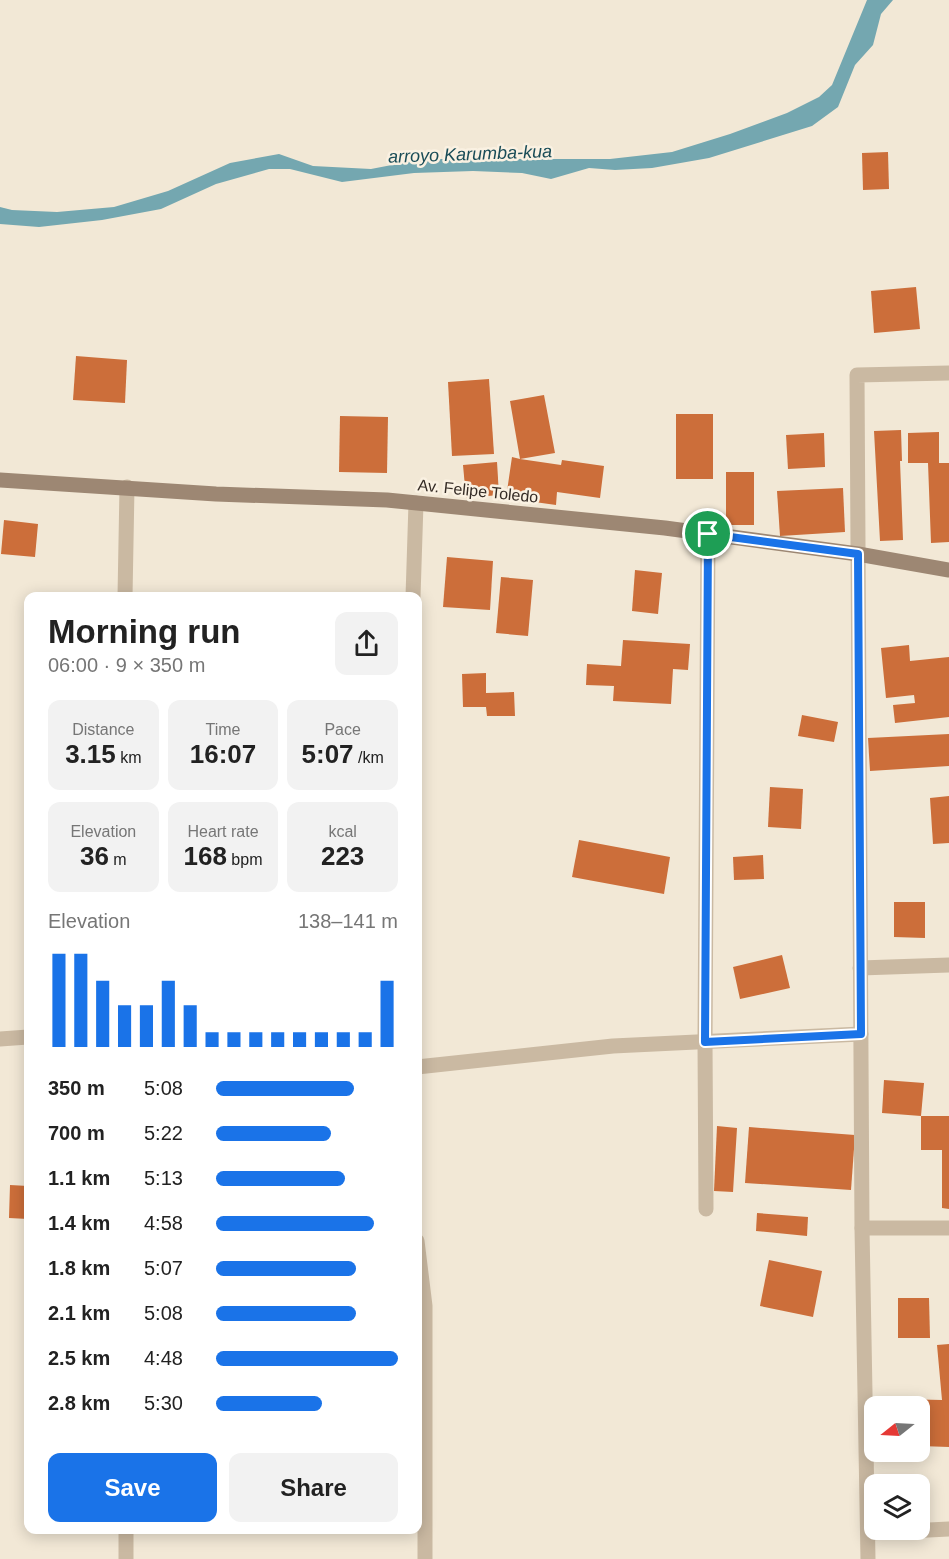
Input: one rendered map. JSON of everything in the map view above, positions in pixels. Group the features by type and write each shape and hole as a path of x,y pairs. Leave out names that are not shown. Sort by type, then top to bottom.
{"main road":[{"name":"Av. Felipe Toledo","path":"0,480 216,494 387,500 708,534 858,554 949,570"}],"street":[{"path":"867,1474 862,1228 857,375 949,373"},
{"path":"125,592 127,487"},
{"path":"413,592 416,503"},
{"path":"706,1209 708,534"},
{"path":"860,968 949,965"},
{"path":"422,1066 613,1046 861,1034"},
{"path":"0,1039 24,1037"},
{"path":"862,1228 949,1228"},
{"path":"422,1282 425,1306 425,1559"},
{"path":"930,1530 949,1529"},
{"path":"126,1534 126,1559"},
{"path":"868,1540 868,1559"}],"water":[{"path":"867,0 893,0 881,14 873,45 855,65 838,107 812,126 709,158 652,168 615,170 589,168 551,179 522,173 473,171 414,173 342,182 290,169 269,169 216,184 161,209 102,220 39,227 0,224 0,207 12,210 57,212 114,207 168,191 230,163 279,154 313,166 371,169 423,159 610,159 672,152 787,113 819,97 832,85"}],"building":[{"path":"888,152 889,189 863,190 862,153"},
{"path":"916,287 920,329 874,333 871,291"},
{"path":"76,356 127,360 125,403 73,400"},
{"path":"489,379 494,454 452,456 448,382"},
{"path":"544,395 555,453 520,459 510,401"},
{"path":"676,414 713,414 713,479 676,479"},
{"path":"340,416 388,417 387,473 339,472"},
{"path":"901,430 903,540 880,541 874,431"},
{"path":"939,432 939,463 949,463 949,542 931,543 928,463 908,463 908,433"},
{"path":"824,433 825,467 788,469 786,435"},
{"path":"512,457 561,465 562,460 604,466 600,498 557,492 556,505 506,498"},
{"path":"497,462 499,495 466,498 463,465"},
{"path":"726,472 754,472 754,525 726,525"},
{"path":"843,488 845,532 780,536 777,491"},
{"path":"4,520 38,524 35,557 1,554"},
{"path":"447,557 493,561 490,610 443,607"},
{"path":"635,570 662,573 658,614 632,611"},
{"path":"501,577 533,580 528,636 496,633"},
{"path":"623,640 690,644 688,670 673,669 671,704 613,701 614,686 586,685 587,664 621,666"},
{"path":"909,645 910,661 949,657 949,717 895,723 893,705 915,703 914,695 886,698 881,648"},
{"path":"486,673 486,693 514,692 515,716 487,716 486,707 463,707 462,674"},
{"path":"802,715 838,722 834,742 798,736"},
{"path":"949,734 949,766 870,771 868,738"},
{"path":"770,787 803,789 801,829 768,827"},
{"path":"949,796 949,843 933,844 930,798"},
{"path":"579,840 670,857 664,894 572,877"},
{"path":"763,855 764,879 734,880 733,857"},
{"path":"894,902 925,902 925,938 894,937"},
{"path":"782,955 790,988 740,999 733,967"},
{"path":"884,1080 924,1083 921,1116 882,1113"},
{"path":"921,1116 949,1116 949,1209 942,1208 942,1150 921,1150"},
{"path":"717,1126 737,1128 733,1192 714,1191"},
{"path":"749,1127 855,1135 851,1190 745,1183"},
{"path":"10,1185 24,1186 24,1219 9,1218"},
{"path":"757,1213 808,1217 807,1236 756,1231"},
{"path":"769,1260 822,1271 813,1317 760,1306"},
{"path":"898,1298 929,1298 930,1338 898,1338"},
{"path":"949,1344 949,1447 930,1446 930,1400 942,1400 937,1345"}],"route":[{"path":"708,534 858,554 861,1034 705,1042 708,534"}],"water label":[{"name":"arroyo Karumba-kua","path":"470,154"}]}
